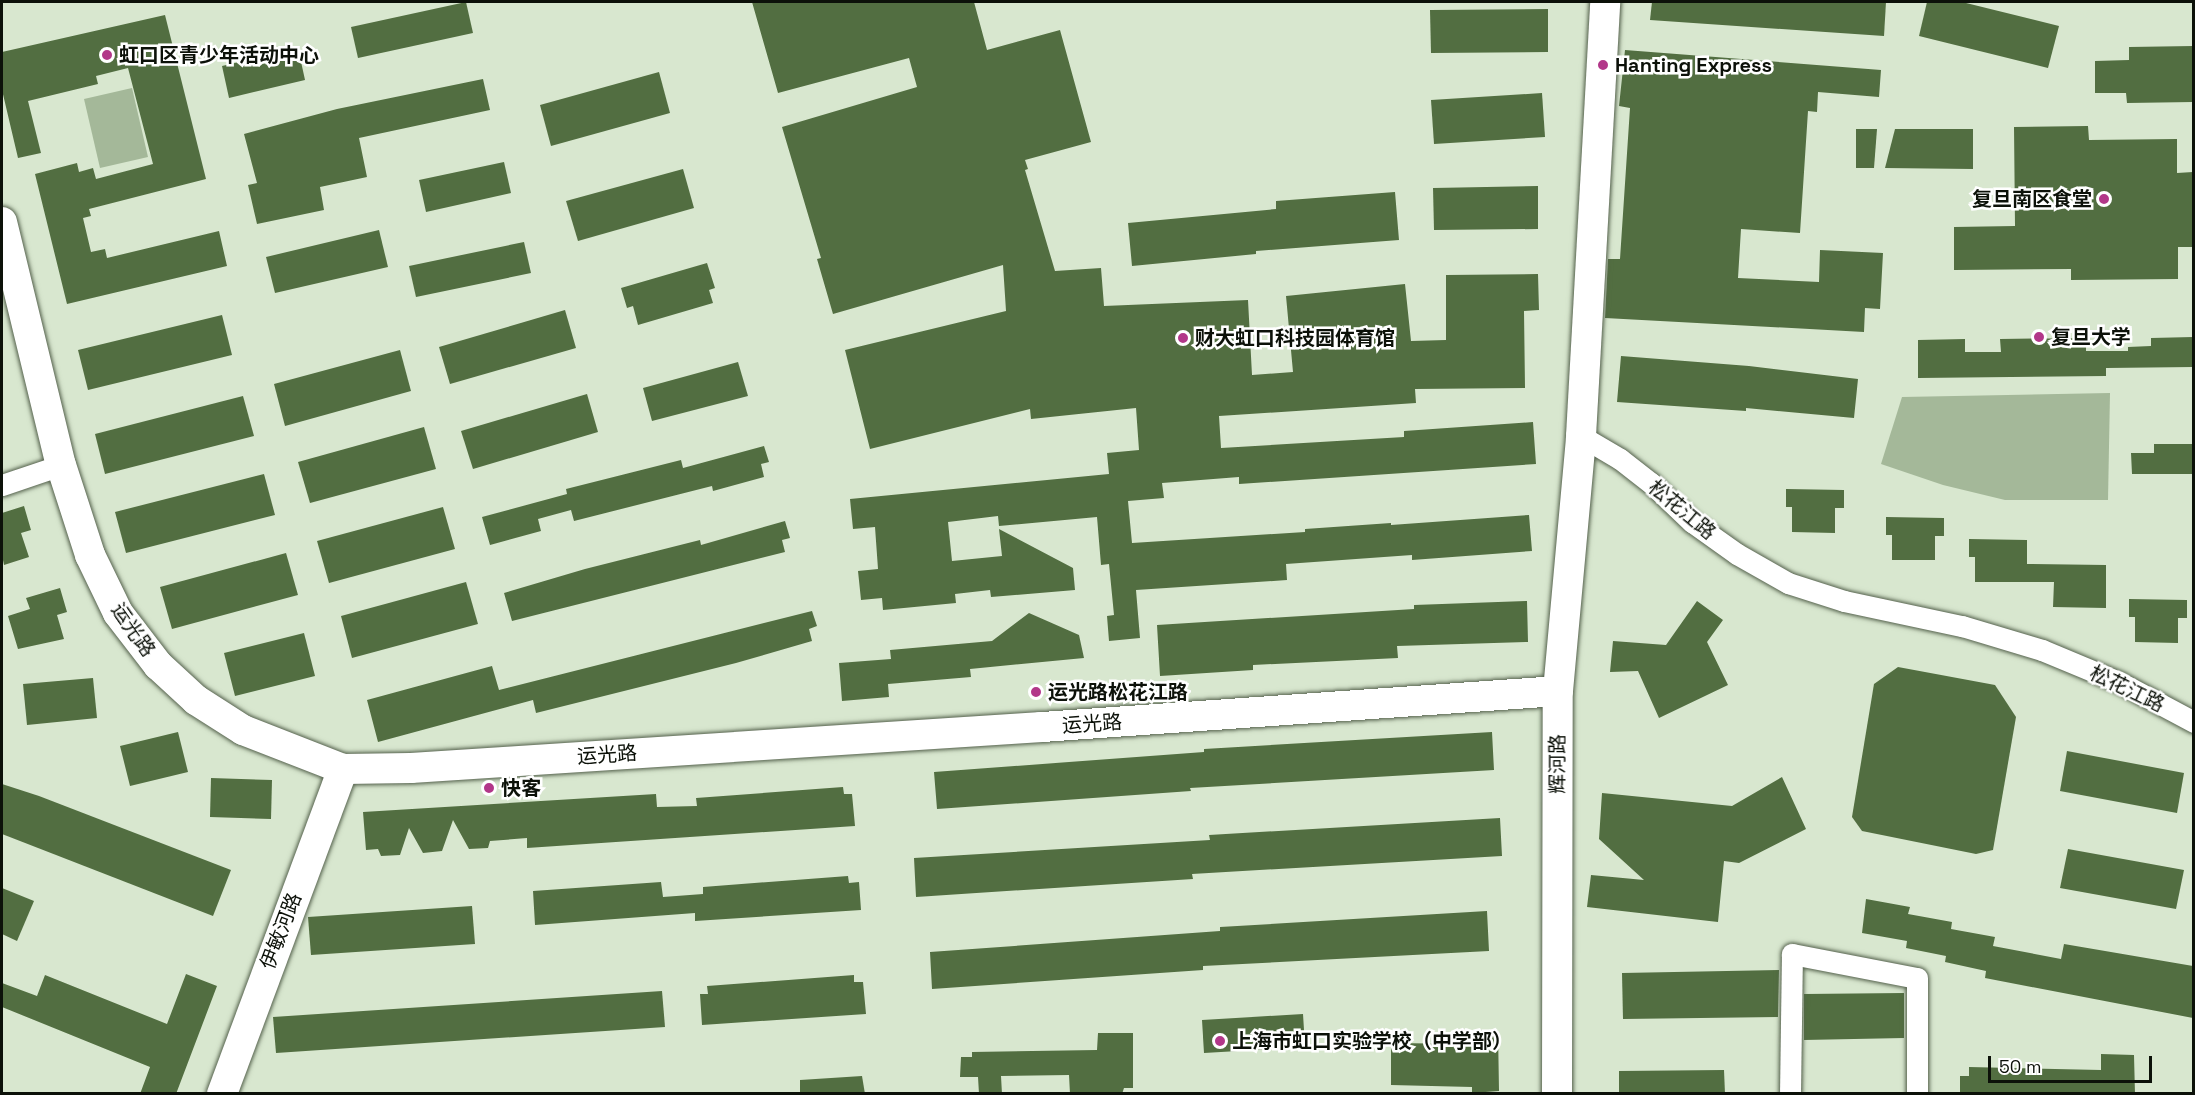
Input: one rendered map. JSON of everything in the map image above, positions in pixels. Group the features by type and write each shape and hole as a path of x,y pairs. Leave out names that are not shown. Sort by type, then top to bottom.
{"street":[{"path":"1581,436 1605,2"},
{"name":"运光路","path":"2,222 61,465 90,555 118,613 158,665 196,700 243,730 343,769 411,768 1558,691"},
{"name":"辉河路","path":"1557,1094 1558,691 1581,436"},
{"name":"松花江路","path":"1581,436 1620,459 1651,483 1692,522 1737,554 1788,583 1844,601 1962,626 2042,650 2119,682 2193,722"},
{"path":"2,485 61,465"},
{"name":"伊敏河路","path":"222,1094 343,769"},
{"path":"1791,1094 1792,954 1917,978 1917,1094"}],"green space":[{"path":"132,88 148,157 100,168 84,99"},
{"path":"2110,393 2108,500 2005,500 1943,485 1881,464 1902,397"}],"building":[{"path":"466,2 473,33 358,58 351,27"},
{"path":"752,2 974,2 987,50 1060,30 1091,142 1025,160 1028,169 1025,170 1055,271 1101,268 1104,306 1248,300 1252,375 1293,372 1286,296 1405,284 1411,341 1446,340 1446,275 1538,274 1539,310 1524,311 1525,388 1415,389 1416,403 1219,416 1221,448 1404,437 1404,431 1533,422 1536,464 1239,484 1239,477 1162,483 1164,498 1128,501 1132,543 1529,515 1532,551 1412,560 1412,555 1286,564 1287,580 1136,590 1140,638 1109,641 1107,616 1114,615 1109,564 1101,565 1097,517 999,526 998,516 948,522 952,561 1002,556 999,529 1073,568 1075,590 991,597 990,590 955,594 956,603 883,610 882,598 861,600 858,571 878,569 875,527 853,529 850,499 1109,474 1107,453 1139,450 1136,408 1031,419 1030,409 870,449 845,350 1006,311 1003,265 833,314 817,259 821,258 782,127 917,87 909,58 778,93"},
{"path":"1652,2 1886,2 1884,36 1650,20"},
{"path":"1927,2 1962,2 2059,26 2048,68 1919,36"},
{"path":"1548,9 1548,52 1431,53 1430,10"},
{"path":"165,15 206,179 89,209 91,216 83,218 91,252 105,249 107,258 219,231 227,266 67,304 35,174 77,163 79,172 93,168 96,179 153,164 128,68 96,76 98,84 28,101 41,153 18,158 2,90 2,52"},
{"path":"2193,46 2193,102 2127,103 2126,93 2095,93 2095,61 2129,60 2129,47"},
{"path":"298,48 305,80 229,98 222,66"},
{"path":"1625,50 1881,70 1879,97 1818,92 1817,112 1808,111 1800,233 1741,229 1738,278 1819,282 1820,250 1883,253 1880,309 1865,308 1864,332 1605,318 1608,259 1620,259 1630,108 1619,106"},
{"path":"659,72 670,113 551,146 540,105"},
{"path":"483,79 490,110 359,138 367,177 320,187 324,210 257,224 248,185 257,183 244,134 337,109"},
{"path":"1542,93 1545,137 1434,144 1431,100"},
{"name":"复旦南区食堂","path":"2088,126 2089,140 2177,139 2177,173 2193,172 2193,247 2178,247 2178,279 2071,280 2071,269 1954,270 1954,227 2015,226 2014,127"},
{"path":"1856,129 1877,129 1874,168 1856,168"},
{"path":"1895,129 1973,129 1973,169 1885,168"},
{"path":"504,162 511,193 426,212 419,180"},
{"path":"683,169 694,208 578,241 566,201"},
{"path":"1538,186 1538,229 1434,230 1433,188"},
{"path":"1395,192 1399,240 1256,251 1256,254 1132,266 1128,223 1276,209 1276,201"},
{"path":"379,230 388,267 275,293 266,257"},
{"path":"524,242 531,273 416,297 409,266"},
{"path":"707,263 715,288 709,290 713,303 638,325 633,306 627,308 621,288"},
{"path":"565,310 576,348 450,384 439,347"},
{"path":"222,315 232,355 88,390 78,350"},
{"path":"2193,337 2193,367 2106,368 2106,376 1918,378 1918,340 1965,339 1965,352 2001,352 2000,339 2086,338 2086,351 2128,351 2128,347 2151,346 2151,338"},
{"path":"400,350 411,391 285,426 274,384"},
{"path":"1621,356 1749,366 1858,379 1854,418 1746,408 1746,411 1617,402"},
{"path":"738,362 748,396 652,421 643,388"},
{"path":"587,394 598,432 473,469 461,431"},
{"path":"243,396 254,436 105,474 95,434"},
{"path":"424,427 436,469 310,503 298,462"},
{"path":"2154,444 2193,444 2193,474 2132,474 2131,453 2154,453"},
{"path":"764,446 769,462 761,464 764,477 713,491 712,486 574,521 571,510 538,519 541,531 490,545 482,517 567,494 566,489 681,460 683,468"},
{"path":"264,474 275,515 126,553 115,512"},
{"path":"1786,489 1844,490 1844,508 1835,508 1835,533 1792,532 1792,507 1786,507"},
{"path":"24,506 31,530 21,533 29,557 4,565 2,513"},
{"path":"443,507 455,549 329,583 317,541"},
{"path":"1886,517 1944,518 1944,536 1935,536 1935,560 1892,560 1892,535 1886,535"},
{"path":"785,521 790,538 782,540 785,552 512,621 504,593 585,569 700,540 701,545"},
{"path":"1969,539 2027,540 2027,564 2106,565 2106,608 2053,607 2054,582 1975,582 1975,557 1969,557"},
{"path":"286,553 298,595 172,629 160,587"},
{"path":"466,582 478,624 352,658 341,616"},
{"path":"60,588 67,612 57,615 64,639 18,649 8,616 30,609 26,598"},
{"path":"2129,599 2187,600 2187,618 2178,618 2178,643 2135,642 2135,617 2129,617"},
{"path":"1527,601 1528,642 1397,646 1398,658 1253,665 1253,670 1160,676 1157,625 1414,609 1414,605"},
{"path":"1697,601 1723,620 1707,642 1728,685 1659,718 1638,671 1610,672 1613,641 1666,645"},
{"path":"812,611 817,626 809,629 812,641 736,663 536,713 533,700 378,742 367,700 492,666 499,690"},
{"path":"1029,613 1079,635 1084,658 970,669 971,677 888,684 889,697 842,701 839,663 891,659 890,650 992,641"},
{"path":"304,633 315,676 235,696 224,653"},
{"path":"1898,667 1995,685 2016,717 1993,850 1976,854 1862,831 1852,817 1874,684"},
{"path":"93,678 97,718 27,725 23,684"},
{"path":"178,732 188,772 130,786 120,746"},
{"path":"1492,732 1494,770 1190,788 1191,791 937,809 934,772 1204,752 1204,749"},
{"path":"2067,751 2184,773 2177,813 2060,791"},
{"path":"1782,777 1806,829 1739,863 1724,861 1718,922 1587,907 1591,875 1644,880 1599,839 1602,793 1732,806"},
{"path":"211,778 272,780 271,819 210,817"},
{"path":"2,784 231,870 213,916 2,834"},
{"path":"843,787 844,794 852,794 855,826 527,848 527,838 490,841 488,848 469,849 453,820 442,851 423,853 409,828 400,855 381,856 378,849 366,850 363,812 656,794 657,807 697,806 696,798"},
{"path":"1500,818 1502,856 1192,874 1193,879 916,897 914,858 1210,840 1209,835"},
{"path":"2068,849 2184,870 2176,909 2060,888"},
{"path":"848,876 849,883 859,882 861,910 695,921 695,913 535,925 533,891 661,882 663,897 703,894 703,887"},
{"path":"2,888 34,901 17,941 2,934"},
{"path":"1866,899 1910,907 1908,914 1952,922 1951,929 1995,937 1993,946 2061,959 2064,944 2193,966 2193,1018 1985,978 1986,971 1945,962 1946,956 1906,948 1907,941 1862,933"},
{"path":"472,906 475,944 311,955 308,917"},
{"path":"1487,911 1489,951 1203,966 1203,970 932,989 930,952 1220,931 1220,927"},
{"path":"1779,970 1778,1017 1623,1019 1622,973"},
{"path":"186,974 217,986 176,1094 140,1094 150,1067 2,1007 2,983 37,996 45,975 167,1024"},
{"path":"854,975 854,982 863,982 866,1014 702,1025 700,994 708,994 707,986"},
{"path":"662,991 665,1027 276,1053 273,1017"},
{"path":"1904,993 1904,1038 1804,1040 1804,994"},
{"path":"1303,1014 1305,1047 1204,1053 1202,1020"},
{"path":"1498,1030 1499,1091 1472,1093 1472,1087 1391,1085 1391,1043 1472,1044 1472,1031"},
{"path":"1098,1033 1133,1033 1133,1088 1124,1088 1122,1094 1070,1094 1069,1075 1001,1076 1002,1094 979,1094 978,1077 960,1077 961,1057 972,1057 972,1052 1097,1050"},
{"path":"2101,1054 2134,1055 2135,1094 1960,1094 1960,1076 1969,1076 1969,1067 2101,1070"},
{"path":"1724,1070 1725,1094 1619,1094 1619,1071"},
{"path":"862,1076 865,1094 800,1094 800,1080"}],"place":[{"name":"虹口区青少年活动中心","path":"107,55"},
{"name":"Hanting Express","path":"1603,65"},
{"name":"复旦南区食堂","path":"2104,199"},
{"name":"复旦大学","path":"2039,337"},
{"name":"财大虹口科技园体育馆","path":"1183,338"},
{"name":"运光路松花江路","path":"1036,692"},
{"name":"快客","path":"489,788"},
{"name":"上海市虹口实验学校（中学部）","path":"1220,1041"}]}
